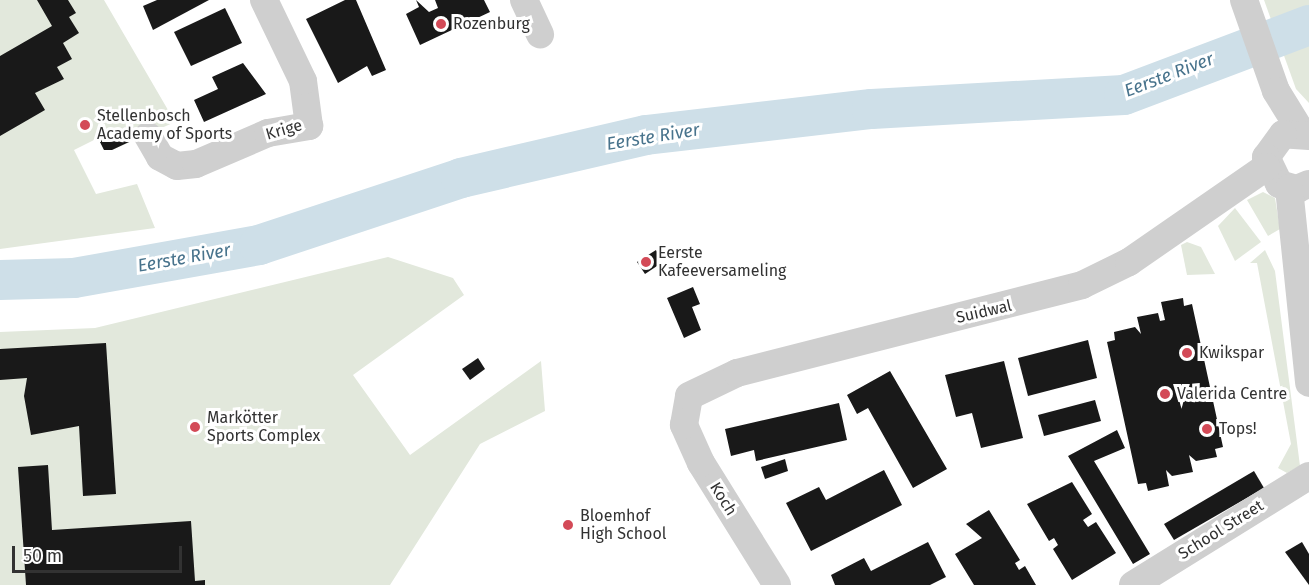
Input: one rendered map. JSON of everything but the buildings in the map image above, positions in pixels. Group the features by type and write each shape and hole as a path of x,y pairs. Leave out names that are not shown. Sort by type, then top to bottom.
{"street":[{"name":"Krige","path":"148,136 160,157 177,166 196,165 268,134 309,126 303,81 264,0"},
{"path":"524,0 540,34"},
{"path":"1246,7 1276,91 1301,136 1266,167 1299,186 1309,383"},
{"name":"Suidwal","path":"683,407 698,389 737,373 1082,285 1129,262 1266,167"},
{"name":"Koch","path":"683,407 684,425 701,463 777,585"},
{"name":"School Street","path":"1133,585 1309,476"}],"shaded area":[{"name":"Stellenbosch Academy of Sports","path":"0,0 104,0 175,122 112,150 104,150 98,138 74,150 96,194 137,184 155,228 0,249"},
{"path":"1264,0 1309,0 1309,103 1296,89"},
{"path":"1263,192 1275,198 1280,229 1268,236 1247,200"},
{"path":"1235,208 1261,242 1235,261 1218,226"},
{"path":"1187,242 1201,247 1215,274 1187,275 1181,245"},
{"path":"1265,250 1275,271 1300,466 1287,473 1278,468 1291,444 1257,263 1250,263"},
{"name":"Markötter Sports Complex","path":"388,257 453,278 464,295 353,375 410,455 541,361 545,411 480,444 390,585 0,585 0,332 95,328"}],"waterway":[{"name":"Eerste River","path":"0,280 74,278 259,245 461,178 646,135 872,109 1124,95 1309,25"}],"place":[{"name":"Rozenburg","path":"441,24"},
{"name":"Stellenbosch Academy of Sports","path":"85,125"},
{"name":"Eerste Kafeeversameling","path":"646,262"},
{"name":"Kwikspar","path":"1187,353"},
{"name":"Valerida Centre","path":"1165,394"},
{"name":"Markötter Sports Complex","path":"195,427"},
{"name":"Tops!","path":"1207,429"},
{"name":"Bloemhof High School","path":"568,525"}]}
